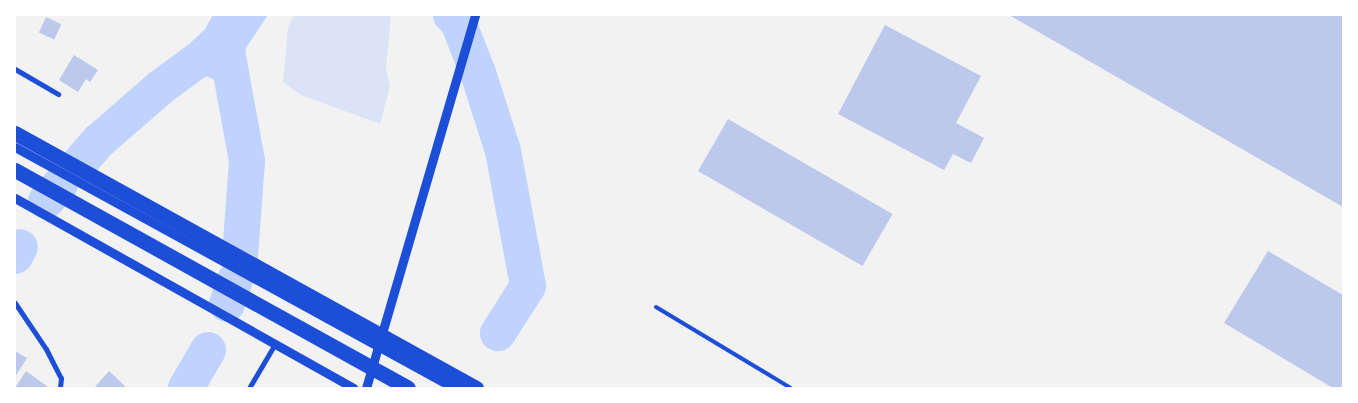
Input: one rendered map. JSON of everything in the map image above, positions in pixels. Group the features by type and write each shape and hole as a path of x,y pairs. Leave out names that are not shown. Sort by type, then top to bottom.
{"highway":[{"path":"15,132 476,388"},
{"path":"15,170 408,388"}],"street":[{"path":"366,388 475,15"},
{"path":"15,70 58,94"},
{"path":"15,147 379,345 454,388"},
{"path":"15,198 353,388"},
{"path":"16,305 46,349 61,378 60,388"},
{"path":"249,388 275,344"}],"lane":[{"path":"656,307 790,388"}],"shaded area":[{"path":"294,15 391,15 386,68 390,86 380,124 301,95 283,82 288,28"}],"water":[{"path":"213,15 268,15 246,48 237,90 172,61 205,29"}],"building":[{"path":"1009,15 1343,15 1343,207"},
{"path":"46,17 61,24 54,40 39,32"},
{"path":"885,25 981,76 956,123 984,138 971,163 953,154 944,170 838,114"},
{"path":"74,55 98,70 90,82 86,79 78,92 59,80"},
{"path":"728,119 893,214 863,266 698,171"},
{"path":"1268,251 1343,295 1343,388 1333,388 1224,323"},
{"path":"15,351 27,358 15,377"},
{"path":"26,371 47,386 46,388 15,388"},
{"path":"109,371 127,388 94,388"}],"waterway":[{"path":"76,167 99,141 161,87 225,40 244,15"},
{"path":"451,15 458,22 478,73 503,151 528,286 498,333"},
{"path":"225,40 247,161 240,256"},
{"path":"46,201 60,185"},
{"path":"15,256 20,247"},
{"path":"227,304 235,280"},
{"path":"186,388 208,350"}]}
